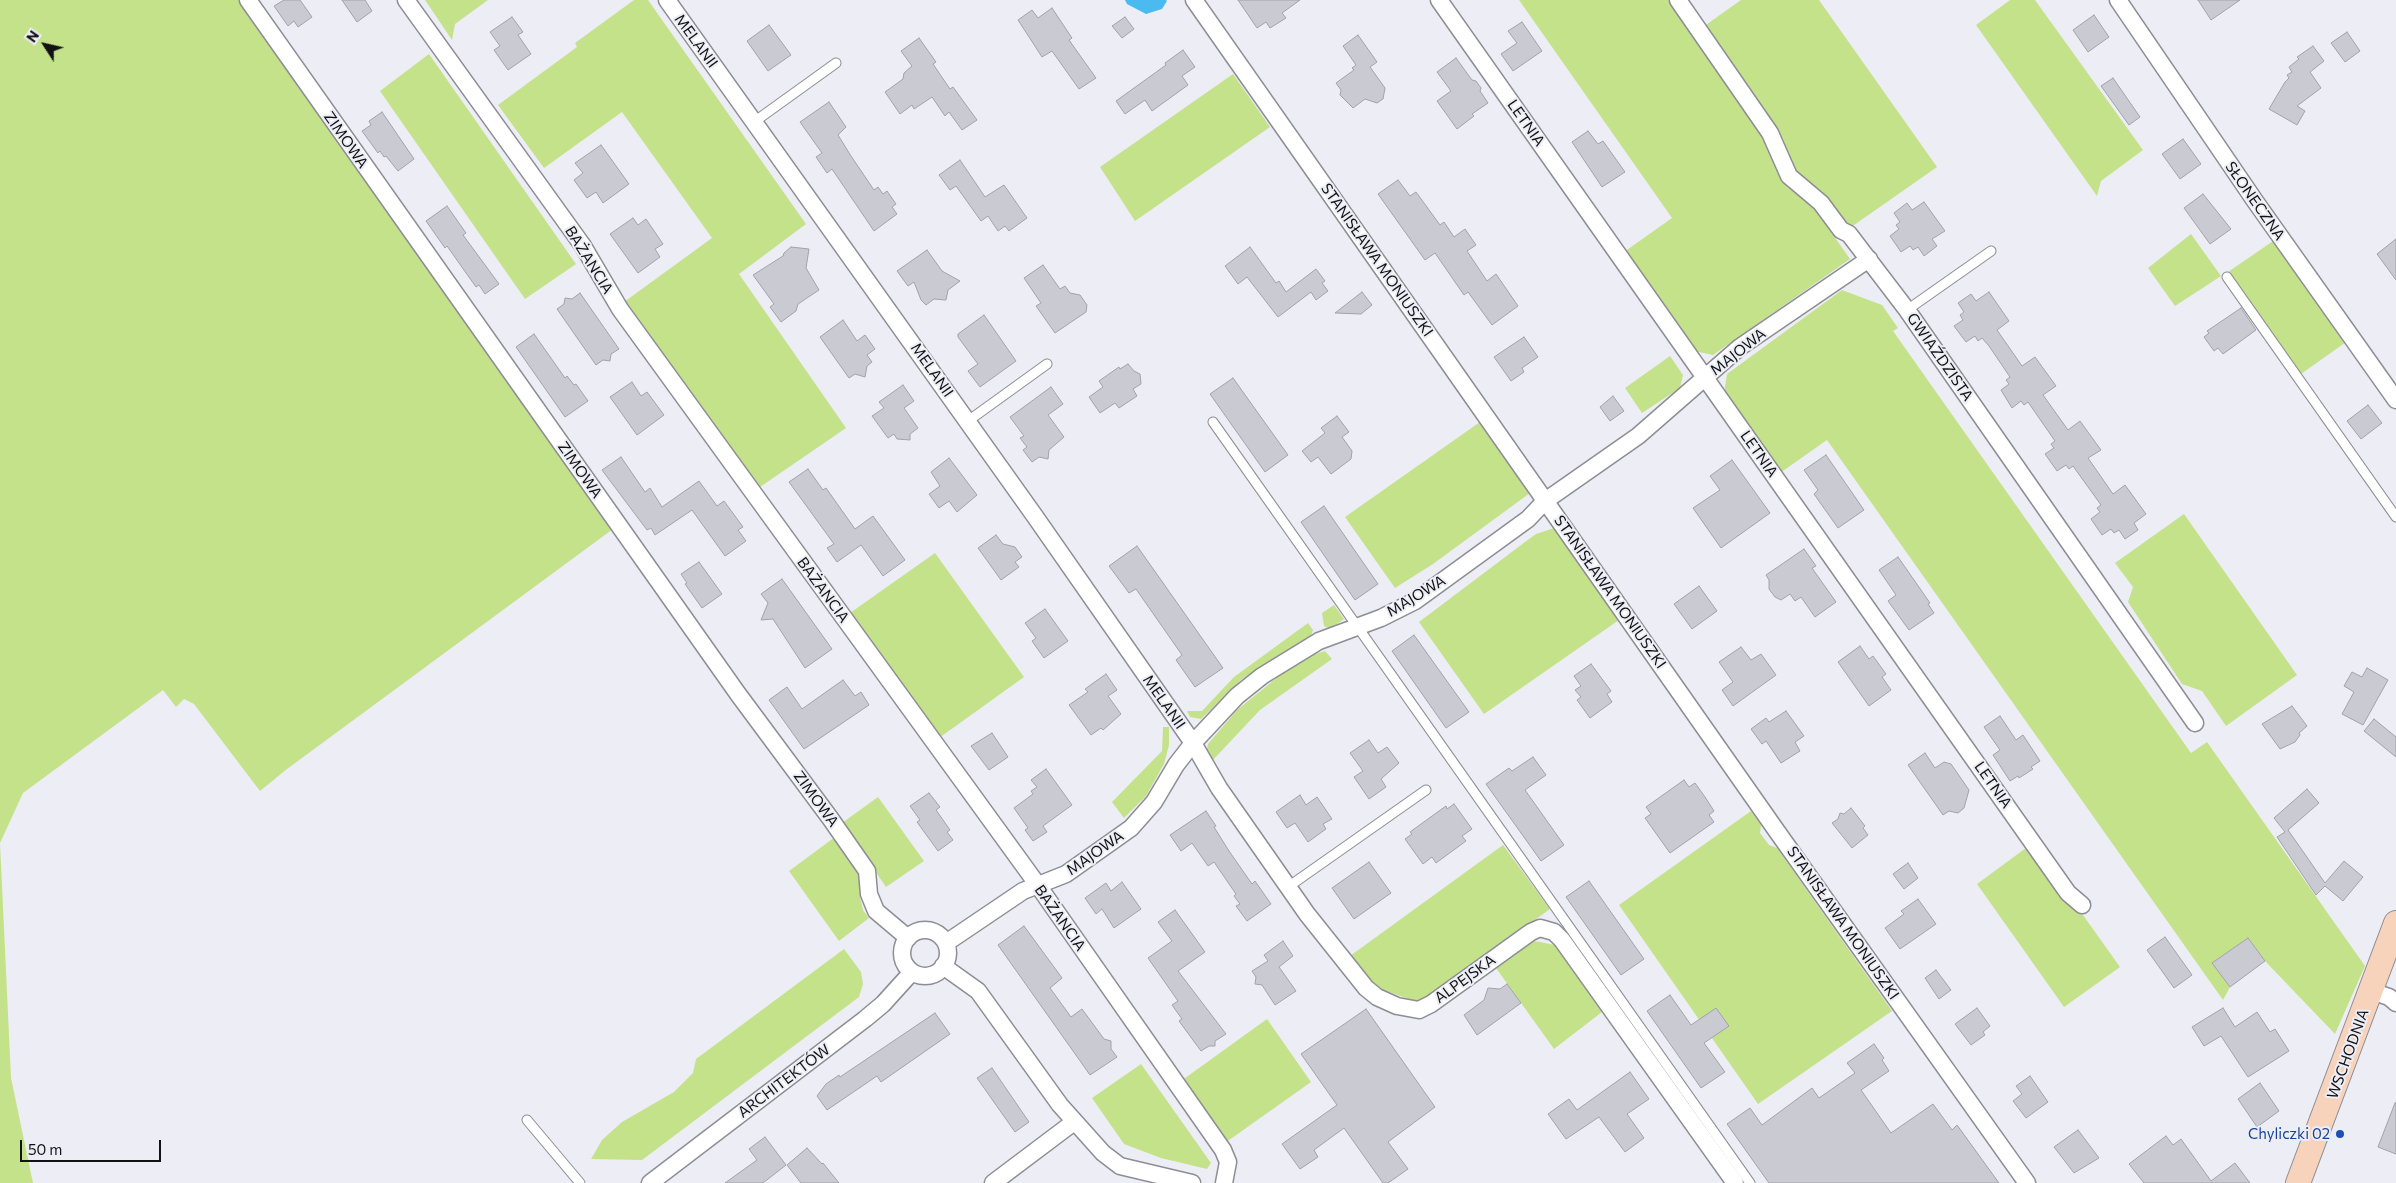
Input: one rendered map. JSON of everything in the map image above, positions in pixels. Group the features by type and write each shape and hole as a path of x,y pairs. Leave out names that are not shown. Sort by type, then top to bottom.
{"main road":[{"name":"WSCHODNIA","path":"2298,1183 2372,991 2396,923"}],"street":[{"name":"ZIMOWA","path":"248,0 732,686 836,826 866,871 869,894 876,911 908,938"},
{"name":"BAŻANCIA","path":"406,0 583,246 620,309 1037,884 1223,1150 1228,1162 1224,1183"},
{"name":"MELANII","path":"667,0 968,421 1193,743"},
{"name":"STANISŁAWA MONIUSZKI","path":"1194,0 2027,1183"},
{"name":"LETNIA","path":"1439,0 2068,893 2082,905"},
{"name":"GWIAŹDZISTA","path":"1678,0 1770,133 1789,176 1821,203 1835,224 1850,234 1907,310 2195,723"},
{"name":"SŁONECZNA","path":"2118,0 2243,184 2396,400"},
{"name":"MAJOWA","path":"946,943 1037,884 1066,874 1131,828 1154,802 1176,765 1193,743 1237,696 1262,676 1319,641 1381,618 1414,601 1528,519 1545,501 1638,436 1740,347 1868,259"},
{"name":"ALPEJSKA","path":"1193,743 1219,788 1288,886 1366,988 1377,997 1411,1010 1419,1010 1431,1004 1531,932 1540,928 1554,932 1562,940 1734,1183"},
{"path":"918,931 936,933 946,943 947,957 944,966 934,974 927,976 912,972 907,967 902,952 908,938 918,931"},
{"path":"944,966 978,992 1074,1122 1103,1153 1120,1166 1190,1183"},
{"name":"ARCHITEKTÓW","path":"650,1183 884,1004 912,972"},
{"path":"2372,991 2389,997 2396,1003"},
{"path":"993,1183 1074,1122"}],"lane":[{"path":"754,122 836,63"},
{"path":"1907,310 1991,251"},
{"path":"2226,277 2396,517"},
{"path":"968,421 1047,364"},
{"path":"1213,422 1750,1183"},
{"path":"1288,886 1426,790"},
{"path":"527,1120 580,1183"}],"green space":[{"path":"0,0 239,0 613,529 287,769 260,791 194,704 184,699 176,707 163,690 23,793 0,843"},
{"path":"425,0 488,0 455,24 452,40"},
{"path":"634,0 648,0 806,224 739,274 846,428 760,487 624,302 712,238 622,112 544,168 498,105 577,47 575,43"},
{"path":"1519,0 1669,0 1774,152 1780,174 1787,187 1812,205 1850,259 1713,355 1694,351 1624,252 1672,218"},
{"path":"1741,0 1819,0 1937,167 1847,230 1798,177 1792,167 1783,139 1703,27"},
{"path":"2010,0 2035,0 2143,150 2101,181 2097,196 1976,25"},
{"path":"429,54 576,264 525,299 380,91"},
{"path":"1233,74 1270,127 1135,221 1100,167"},
{"path":"2191,234 2221,276 2175,306 2148,268"},
{"path":"2276,239 2349,340 2301,374 2228,272"},
{"path":"1842,290 1882,305 1898,328 1893,331 2191,753 2207,742 2365,966 2335,1034 2265,961 2248,938 2213,963 2230,987 2223,1000 1827,440 1780,473 1724,393 1727,374"},
{"path":"1670,356 1683,375 1680,388 1642,413 1625,388"},
{"path":"1480,422 1530,493 1433,564 1395,588 1345,517"},
{"path":"2184,514 2297,675 2226,726 2202,691 2182,684 2128,602 2133,587 2115,563"},
{"path":"1554,528 1619,620 1484,714 1419,622 1536,534"},
{"path":"935,553 1024,677 939,738 850,613"},
{"path":"1334,605 1344,619 1330,629 1324,626 1322,613"},
{"path":"1308,623 1313,630 1311,636 1242,679 1201,719 1190,717 1187,711 1202,711 1234,677"},
{"path":"1325,651 1332,659 1260,710 1212,761 1207,749 1208,744 1237,710 1289,668 1309,656"},
{"path":"1163,727 1169,727 1169,745 1164,764 1146,796 1124,818 1112,802 1162,751"},
{"path":"878,797 924,861 886,887 842,823"},
{"path":"1751,811 1761,825 1760,833 1769,845 1777,848 1892,1011 1758,1104 1619,905"},
{"path":"835,837 863,879 860,897 863,910 869,918 839,941 789,871"},
{"path":"0,843 11,1078 33,1183 0,1183"},
{"path":"1503,845 1550,909 1420,1003 1372,986 1350,956"},
{"path":"2030,845 2075,910 2078,908 2120,967 2064,1007 1977,884"},
{"path":"1534,941 1555,945 1602,1012 1554,1049 1496,968"},
{"path":"844,949 861,972 863,984 859,997 642,1160 591,1159 602,1140 622,1122 674,1092 693,1073 696,1059"},
{"path":"1267,1019 1311,1082 1225,1143 1181,1081"},
{"path":"1141,1064 1211,1163 1207,1169 1161,1158 1124,1144 1092,1098"}],"water":[{"path":"1125,0 1167,1 1162,9 1146,14 1127,4"}],"building":[{"path":"284,0 300,0 312,17 298,27 294,21 288,26 274,6"},
{"path":"342,0 365,0 372,11 357,22"},
{"path":"1238,0 1300,0 1282,13 1286,18 1270,28 1266,22 1257,28"},
{"path":"2198,0 2240,0 2211,20"},
{"path":"1052,8 1072,38 1069,40 1096,78 1079,89 1052,51 1042,57 1018,20 1032,10 1038,18"},
{"path":"2094,15 2109,37 2088,52 2073,30"},
{"path":"512,17 523,32 518,35 531,54 508,70 494,50 500,46 490,32"},
{"path":"1125,17 1134,29 1122,38 1112,26"},
{"path":"1522,22 1542,51 1513,71 1501,54 1517,43 1508,31"},
{"path":"769,25 791,55 768,71 747,41"},
{"path":"2347,32 2360,51 2345,62 2331,43"},
{"path":"1358,35 1377,62 1370,67 1385,88 1383,99 1377,103 1365,99 1353,108 1340,95 1341,90 1336,83 1354,70 1352,68 1356,65 1343,46"},
{"path":"919,38 936,62 933,64 950,89 953,87 977,120 962,130 949,112 945,116 932,97 914,109 912,105 900,114 885,92 903,79 904,73 912,66 901,51"},
{"path":"2313,46 2324,61 2310,72 2321,88 2297,106 2305,111 2297,125 2269,109 2289,78 2287,75 2292,72 2289,67 2299,59 2297,57"},
{"path":"1183,50 1195,67 1182,76 1188,85 1152,111 1145,100 1125,114 1116,101 1166,65 1165,63"},
{"path":"1456,58 1472,80 1476,81 1481,88 1480,91 1488,103 1472,114 1474,116 1457,129 1437,101 1451,91 1437,72"},
{"path":"2113,78 2140,117 2129,125 2101,86"},
{"path":"829,102 846,127 838,135 851,156 874,190 878,187 883,194 887,191 896,204 892,207 897,214 874,231 832,169 827,173 816,157 822,153 800,122"},
{"path":"382,112 414,159 398,171 386,156 384,157 380,151 378,153 362,131 371,125 369,121"},
{"path":"1588,131 1598,144 1603,141 1625,172 1602,187 1572,142"},
{"path":"2183,139 2201,164 2180,179 2162,154"},
{"path":"601,145 629,184 603,203 596,192 587,198 574,180 583,173 575,163"},
{"path":"960,160 985,197 1004,185 1027,218 1009,231 1005,226 998,231 988,216 981,221 956,186 950,190 939,175"},
{"path":"1398,180 1410,196 1416,192 1440,225 1444,222 1454,237 1465,229 1476,245 1467,251 1487,281 1496,274 1518,306 1492,325 1468,292 1464,295 1435,253 1425,260 1378,194"},
{"path":"2203,194 2231,229 2210,244 2184,208"},
{"path":"1924,202 1945,231 1932,239 1937,246 1924,256 1918,247 1913,250 1910,246 1901,252 1890,236 1899,229 1896,225 1900,222 1894,213 1907,203 1912,210"},
{"path":"447,206 466,233 463,235 499,284 485,294 479,285 476,287 447,246 445,248 426,221"},
{"path":"633,218 638,225 646,219 663,244 655,249 660,257 638,273 610,234"},
{"path":"2396,239 2396,280 2377,254"},
{"path":"791,247 809,249 806,268 819,290 798,304 796,311 781,322 770,307 774,304 753,275 783,256"},
{"path":"1250,247 1276,283 1279,281 1286,292 1316,269 1325,281 1322,283 1328,291 1316,300 1311,292 1278,317 1247,277 1238,284 1225,266"},
{"path":"927,250 942,271 960,281 948,290 946,300 934,299 926,305 921,300 914,282 908,286 897,271"},
{"path":"1043,265 1060,289 1065,286 1070,293 1080,295 1087,305 1086,312 1055,333 1036,306 1041,303 1024,278"},
{"path":"1362,292 1372,305 1361,314 1335,313"},
{"path":"1989,292 2009,321 1997,330 2022,366 2035,357 2056,386 2043,395 2068,430 2080,421 2101,450 2088,458 2113,494 2125,485 2146,514 2134,523 2138,530 2125,539 2119,530 2114,533 2111,529 2102,535 2091,519 2100,512 2097,508 2101,505 2073,466 2069,469 2066,465 2057,471 2045,454 2054,448 2051,444 2055,441 2028,402 2024,405 2021,401 2012,408 2001,390 2009,384 2006,380 2010,377 1989,346 1982,338 1978,341 1975,336 1966,342 1954,326 1963,320 1960,315 1964,312 1958,303 1971,294 1976,301"},
{"path":"580,293 619,349 611,354 610,361 603,360 596,365 557,309 564,304 565,298 572,299"},
{"path":"2241,308 2256,330 2223,354 2218,348 2214,351 2204,337 2209,333 2207,331"},
{"path":"984,315 1016,361 980,387 968,371 978,364 958,337 958,334"},
{"path":"843,320 857,341 865,335 875,349 867,355 872,362 867,366 865,377 855,374 849,378 820,337"},
{"path":"534,334 565,378 567,376 574,385 576,384 588,401 565,417 516,347"},
{"path":"1524,337 1538,357 1522,368 1524,372 1511,381 1494,357"},
{"path":"1128,364 1134,371 1140,374 1141,384 1133,389 1137,396 1119,408 1115,403 1100,413 1089,397 1103,387 1099,381 1119,367 1120,369"},
{"path":"1233,378 1288,455 1265,472 1210,394"},
{"path":"632,382 641,396 647,392 664,415 637,435 610,397"},
{"path":"903,385 914,401 904,408 918,428 910,434 910,440 897,439 894,434 888,438 872,416 884,408 879,402"},
{"path":"1051,387 1063,404 1048,415 1064,437 1049,450 1048,459 1039,457 1032,462 1023,450 1027,447 1020,438 1024,436 1010,417"},
{"path":"1613,396 1624,411 1610,421 1600,407"},
{"path":"2368,405 2382,423 2361,439 2347,421"},
{"path":"1337,416 1349,432 1342,437 1352,451 1351,459 1331,474 1318,457 1311,462 1302,451 1325,433 1321,428"},
{"path":"1826,455 1864,510 1838,528 1814,494 1818,490 1804,470"},
{"path":"621,457 645,492 650,488 662,507 699,481 717,506 724,501 743,527 738,530 746,541 725,556 692,510 655,535 651,528 647,530 602,470"},
{"path":"949,458 977,495 957,512 949,501 939,508 929,494 940,486 931,472"},
{"path":"1732,460 1770,513 1721,548 1693,508 1720,490 1710,476"},
{"path":"808,469 823,490 826,488 855,529 873,516 905,560 883,576 861,545 837,562 827,548 834,544 789,482"},
{"path":"1324,506 1378,584 1355,600 1301,522"},
{"path":"996,535 1003,544 1015,547 1022,557 1015,562 1019,567 1001,580 978,548"},
{"path":"1137,546 1223,668 1195,687 1176,660 1182,655 1136,589 1129,593 1109,566"},
{"path":"1804,549 1816,566 1812,568 1836,602 1815,617 1801,597 1795,601 1790,594 1781,600 1775,597 1769,589 1769,580 1766,575"},
{"path":"1898,557 1930,603 1928,604 1934,613 1909,630 1888,601 1896,595 1879,570"},
{"path":"699,562 722,594 702,608 685,584 687,583 681,574"},
{"path":"782,579 832,649 805,668 773,619 761,620 768,603 761,594"},
{"path":"1699,586 1717,611 1692,629 1674,604"},
{"path":"1045,609 1068,641 1044,658 1032,641 1036,638 1025,623"},
{"path":"1414,635 1469,712 1446,728 1392,651"},
{"path":"1860,646 1869,659 1873,656 1886,674 1882,677 1891,690 1869,706 1838,662"},
{"path":"1741,647 1751,660 1761,654 1776,675 1733,706 1722,690 1733,682 1719,662"},
{"path":"1591,664 1611,691 1607,694 1612,702 1590,718 1577,700 1581,697 1575,690 1581,686 1574,676"},
{"path":"2367,668 2388,680 2363,725 2342,714 2354,692 2344,686 2352,672 2362,677"},
{"path":"1106,674 1117,690 1108,696 1121,714 1103,730 1101,728 1091,735 1069,705 1088,692 1085,689"},
{"path":"843,680 855,696 861,692 869,705 804,749 769,700 787,687 802,709"},
{"path":"2292,706 2307,726 2299,733 2300,735 2295,742 2280,749 2262,724"},
{"path":"1786,711 1804,736 1795,742 1800,751 1781,763 1766,741 1762,744 1751,729 1766,718 1769,722"},
{"path":"2000,716 2016,740 2023,735 2040,761 2031,767 2033,769 2019,778 2018,776 2010,781 1993,755 2000,750 1984,727"},
{"path":"2374,719 2396,737 2396,757 2364,731"},
{"path":"992,733 1008,757 989,770 971,746"},
{"path":"1369,740 1378,753 1387,747 1399,763 1381,779 1386,787 1369,799 1354,777 1363,771 1350,753"},
{"path":"1925,753 1935,768 1944,762 1951,764 1969,790 1964,808 1958,813 1949,811 1943,815 1908,765"},
{"path":"1533,757 1546,775 1525,790 1564,845 1541,861 1486,784 1509,768 1512,771"},
{"path":"1046,769 1072,805 1043,826 1047,832 1033,841 1025,830 1028,828 1014,808 1033,794 1031,791 1037,787 1031,780"},
{"path":"1684,780 1689,787 1695,783 1705,797 1714,811 1709,815 1714,822 1670,853 1645,818 1651,814 1646,807"},
{"path":"2307,789 2319,803 2288,830 2325,883 2344,861 2363,877 2343,901 2325,886 2316,895 2277,837 2285,832 2274,818"},
{"path":"929,793 940,807 936,810 950,830 947,832 953,840 938,851 917,822 920,820 910,806"},
{"path":"1300,795 1306,805 1317,797 1332,819 1323,824 1326,829 1308,842 1295,823 1287,828 1276,812"},
{"path":"1454,804 1472,829 1462,836 1466,841 1436,863 1432,857 1423,864 1405,839 1412,834 1410,832 1446,806 1447,809"},
{"path":"1851,808 1865,826 1863,828 1868,835 1852,848 1832,823 1838,819 1840,813 1844,814"},
{"path":"1206,811 1229,851 1252,884 1255,881 1271,904 1247,921 1236,906 1240,904 1234,896 1236,894 1214,862 1208,866 1192,843 1181,851 1170,835"},
{"path":"1369,862 1391,893 1354,919 1332,888"},
{"path":"1908,863 1918,878 1904,889 1893,874"},
{"path":"1589,881 1644,959 1621,975 1566,897"},
{"path":"1122,882 1141,909 1114,928 1102,909 1096,914 1085,898 1106,883 1111,891"},
{"path":"1918,899 1936,924 1900,949 1885,928 1904,914 1901,911"},
{"path":"1175,910 1205,952 1178,971 1226,1034 1215,1041 1215,1046 1209,1046 1201,1051 1179,1021 1182,1019 1172,1005 1178,1001 1148,958 1172,941 1158,922"},
{"path":"1024,926 1062,978 1050,988 1071,1017 1082,1009 1104,1039 1111,1041 1111,1049 1117,1057 1090,1075 998,945"},
{"path":"2165,937 2192,975 2174,988 2147,950"},
{"path":"2248,938 2265,961 2230,987 2212,963"},
{"path":"1283,941 1293,956 1279,967 1296,991 1275,1005 1262,985 1255,984 1256,977 1252,971 1268,961 1264,955"},
{"path":"1936,970 1951,990 1939,999 1925,978"},
{"path":"1507,984 1521,1003 1477,1035 1464,1015 1484,1000 1488,988 1500,989"},
{"path":"1670,995 1691,1025 1716,1008 1729,1026 1704,1043 1725,1072 1701,1088 1647,1011"},
{"path":"1977,1008 1990,1026 1983,1032 1985,1035 1971,1045 1955,1024"},
{"path":"2223,1008 2235,1027 2257,1012 2270,1032 2275,1029 2289,1051 2248,1077 2221,1036 2204,1046 2192,1027"},
{"path":"1366,1009 1435,1107 1388,1142 1408,1169 1388,1183 1383,1183 1344,1128 1314,1150 1318,1157 1300,1169 1282,1144 1337,1105 1301,1054"},
{"path":"935,1013 950,1034 881,1082 877,1076 827,1110 817,1096 826,1084 839,1075 840,1077"},
{"path":"1874,1044 1884,1058 1882,1060 1889,1071 1861,1090 1891,1133 1933,1104 1952,1130 1957,1125 1999,1183 1769,1183 1727,1124 1750,1108 1762,1125 1812,1088 1819,1098 1855,1073 1847,1063"},
{"path":"992,1068 1029,1122 1015,1132 977,1078"},
{"path":"1630,1072 1649,1099 1627,1114 1644,1138 1625,1152 1599,1117 1566,1139 1548,1114 1569,1099 1577,1110"},
{"path":"2030,1076 2048,1102 2026,1118 2013,1101 2022,1094 2016,1086"},
{"path":"2260,1083 2279,1111 2257,1127 2238,1099"},
{"path":"2396,1103 2396,1154 2378,1147"},
{"path":"2078,1130 2099,1158 2074,1173 2054,1147"},
{"path":"2166,1136 2173,1145 2181,1139 2211,1181 2235,1163 2250,1183 2144,1183 2129,1164"},
{"path":"765,1137 786,1165 763,1183 725,1183 757,1160 749,1149"},
{"path":"807,1148 823,1163 839,1183 801,1183 787,1165"}],"place":[{"name":"Chyliczki 02","path":"2340,1134"}]}
